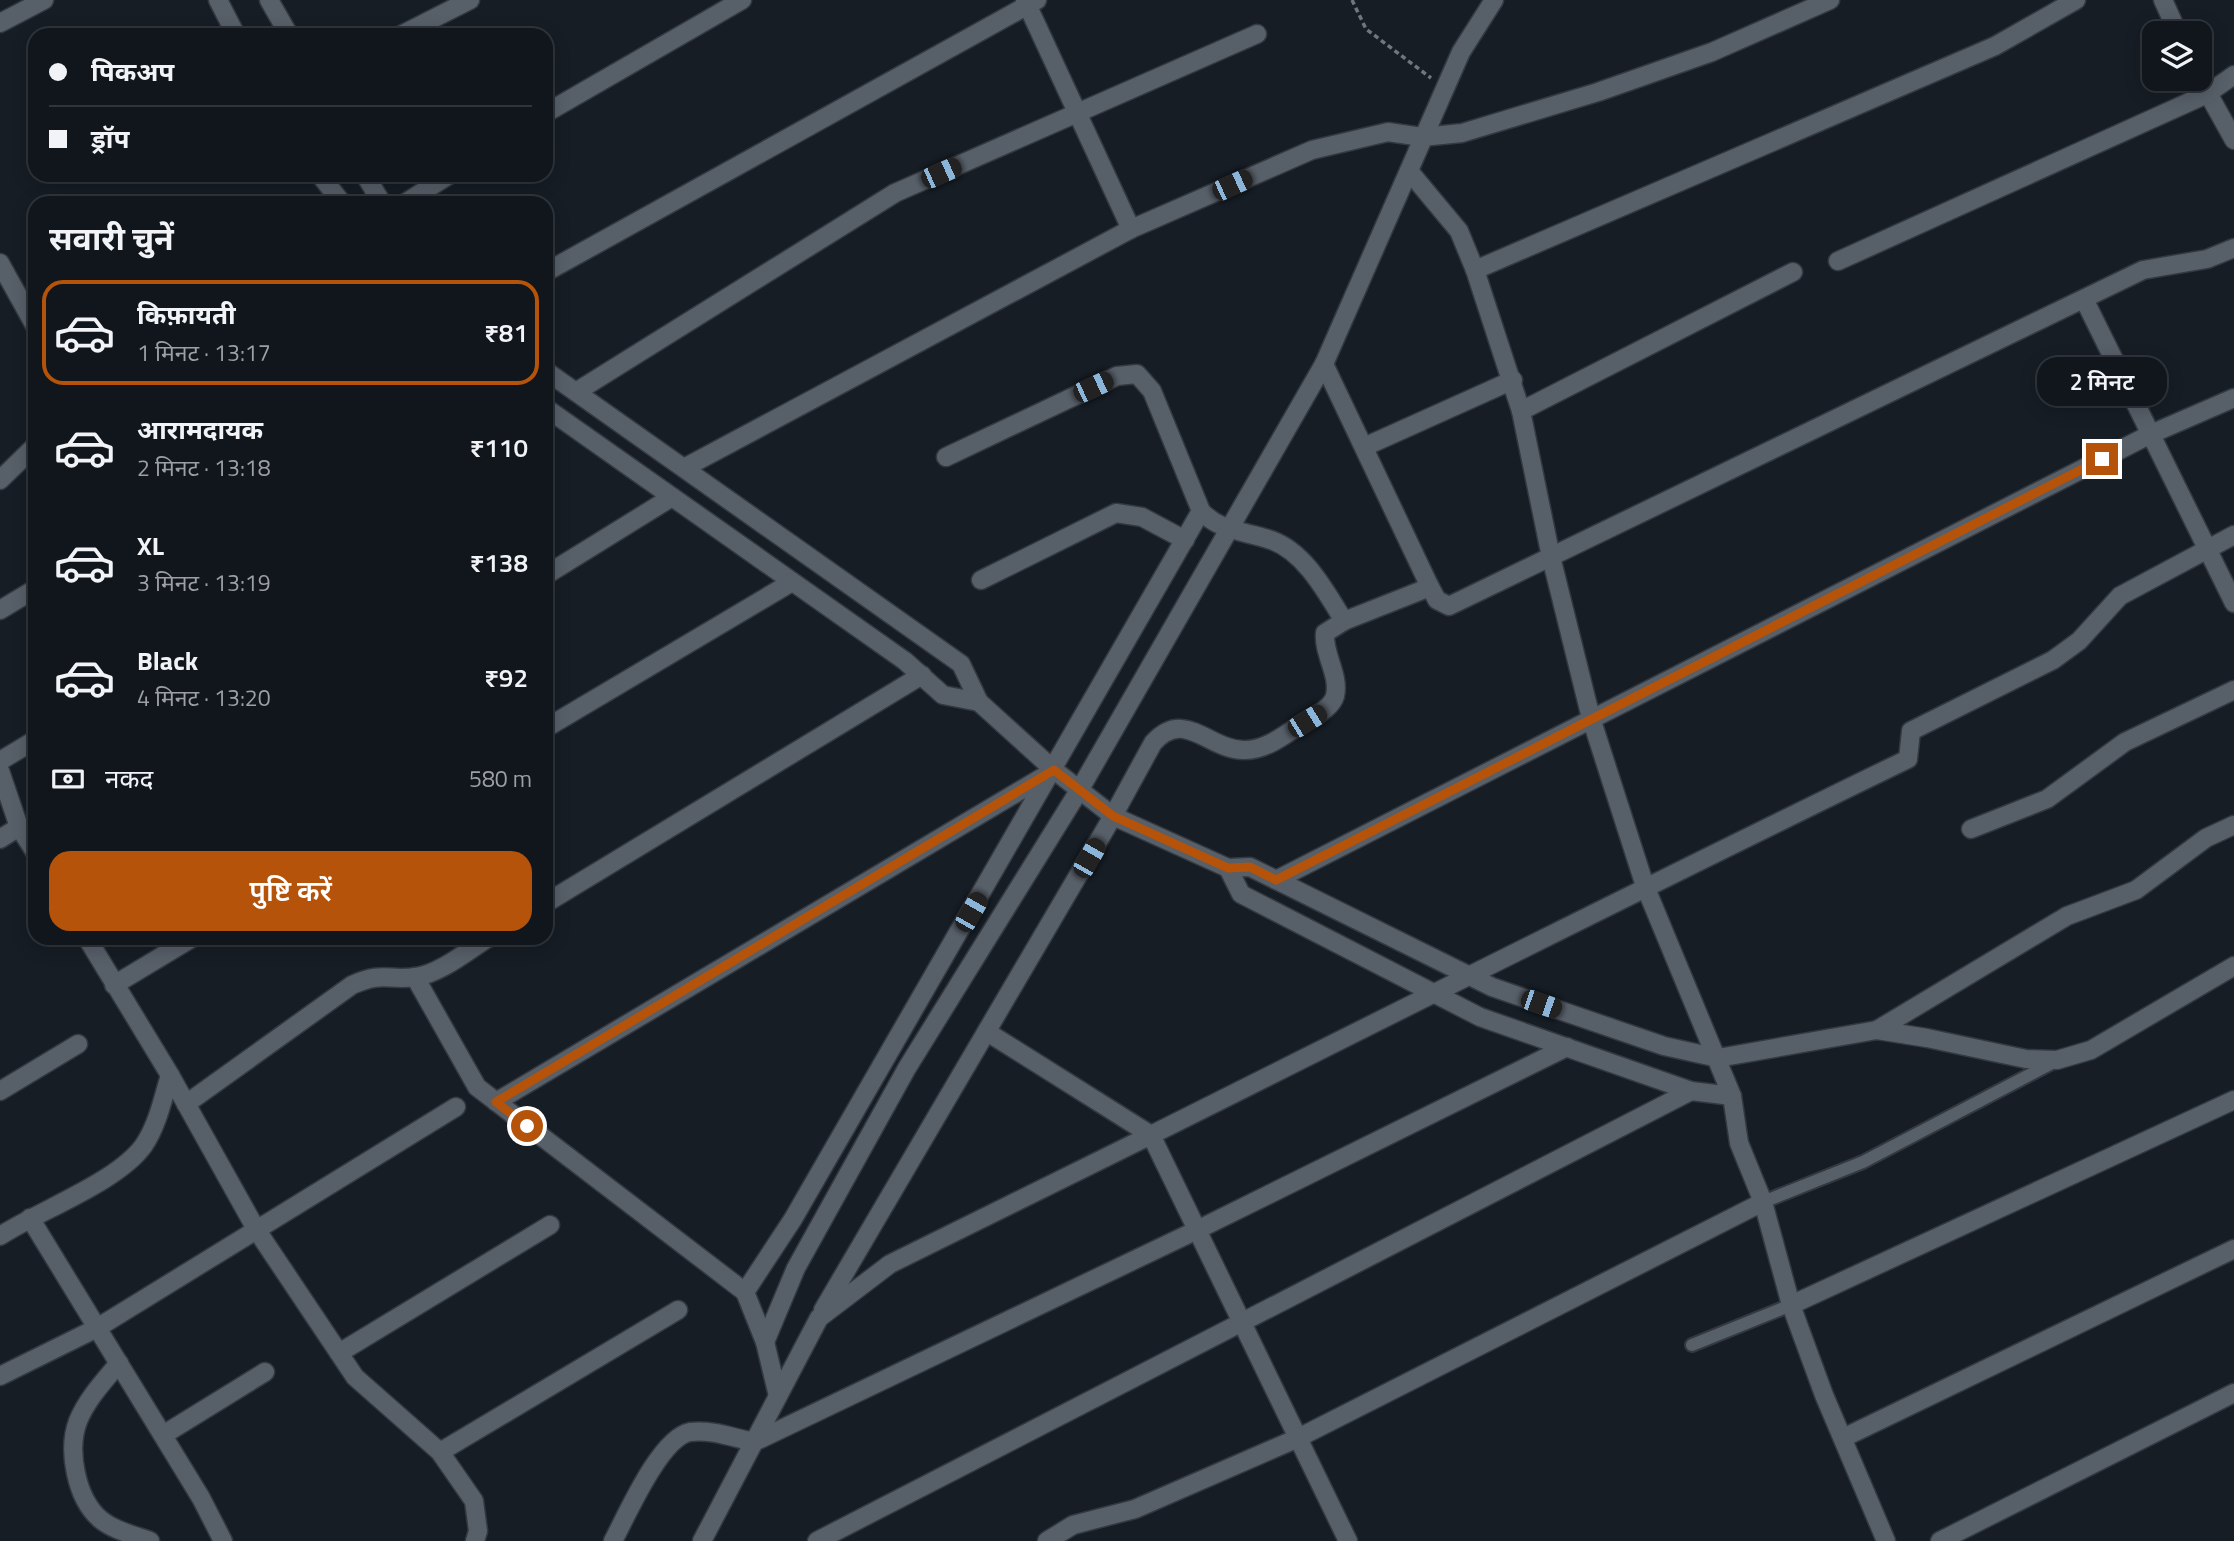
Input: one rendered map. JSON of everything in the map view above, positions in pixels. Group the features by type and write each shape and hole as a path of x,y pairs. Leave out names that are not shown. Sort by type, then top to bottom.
{"street":[{"path":"0,23 44,0"},
{"path":"218,0 232,28"},
{"path":"269,0 285,28"},
{"path":"415,28 470,0"},
{"path":"553,109 743,0"},
{"path":"765,1342 796,1268 907,1068 1080,789 1324,364 1461,52 1494,0"},
{"path":"684,468 1132,229 1312,150 1388,132 1422,137 1462,133 1598,92 1712,52 1830,0"},
{"path":"1475,270 1995,46 2076,0"},
{"path":"2163,0 2173,21"},
{"path":"553,268 1030,1 1132,229"},
{"path":"576,392 895,193 1256,34"},
{"path":"2212,83 2234,75"},
{"path":"1838,261 2193,91"},
{"path":"2206,91 2234,140"},
{"path":"1409,171 1459,231 1475,270 1513,380 1551,556 1591,718 1645,886 1732,1096 1739,1143 1763,1202 1791,1305 1886,1541"},
{"path":"326,182 336,196"},
{"path":"416,196 438,182"},
{"path":"1324,364 1430,587 1437,600 1449,606 2143,270 2207,259 2234,248"},
{"path":"0,262 28,314"},
{"path":"1521,411 1793,272"},
{"path":"2084,299 2234,603"},
{"path":"946,457 1117,376 1137,374 1152,391 1201,511 1208,520 1229,530 1273,540 1295,556 1319,580 1343,621"},
{"path":"553,376 961,664 979,702 1054,770 1113,816 1228,868 1250,867 1492,987 1664,1046 1718,1058 1877,1030 2067,916 2136,890 2206,838 2234,825"},
{"path":"1363,447 1513,380"},
{"path":"1276,880 2151,434 2234,398"},
{"path":"553,413 922,675 943,695 979,702"},
{"path":"553,426 562,420"},
{"path":"0,480 28,453"},
{"path":"553,571 672,497"},
{"path":"745,1292 793,1219 1201,511"},
{"path":"982,580 1116,513 1142,517 1185,540"},
{"path":"819,1318 890,1264 1471,977 1645,886 1908,759 1911,731 2053,660 2079,641 2120,596 2234,534"},
{"path":"553,724 792,582"},
{"path":"702,1541 819,1318 1153,743 1162,733 1173,727 1185,728 1242,750 1256,749 1271,743 1331,704 1336,692 1331,665 1324,648 1325,633 1343,621 1430,587"},
{"path":"0,610 28,593"},
{"path":"553,899 922,675"},
{"path":"1971,829 2047,799 2124,742 2234,690"},
{"path":"0,761 28,744"},
{"path":"496,1102 1054,770"},
{"path":"0,771 19,827 28,841"},
{"path":"0,839 19,827"},
{"path":"1228,868 1241,894 1480,1017 1691,1091 1732,1096"},
{"path":"91,945 170,1074 256,1229 355,1377 440,1452 474,1501 478,1522 475,1541"},
{"path":"114,985 180,945"},
{"path":"186,1104 352,985 373,975 415,977 430,973 476,945"},
{"path":"1877,1030 2026,1059 2057,1060 2091,1050 2234,966"},
{"path":"415,977 477,1087 745,1292 765,1342 778,1396"},
{"path":"986,1032 1151,1135 1348,1541"},
{"path":"0,1091 78,1044"},
{"path":"613,1541 662,1453 674,1440 688,1432 713,1433 754,1442 1197,1230 1567,1048"},
{"path":"0,1236 30,1217 123,1168 143,1146 154,1126 170,1074"},
{"path":"817,1541 1691,1091"},
{"path":"1791,1305 2234,1100"},
{"path":"0,1376 97,1328 456,1107"},
{"path":"1047,1541 1073,1525 1135,1509 1298,1438 1763,1202"},
{"path":"30,1217 163,1435 223,1541"},
{"path":"339,1353 550,1225"},
{"path":"1843,1438 2234,1249"},
{"path":"440,1452 678,1310"},
{"path":"119,1363 87,1404 77,1424 74,1456 78,1481 87,1504 100,1519 150,1541"},
{"path":"163,1435 265,1372"},
{"path":"1940,1541 2234,1393"}],"lane":[{"path":"1763,1202 1863,1162 2057,1060"},
{"path":"1692,1345 1791,1305"}],"path":[{"path":"1352,0 1366,29 1409,64 1446,88"}],"route":[{"path":"527,1126 496,1102 1054,770 1113,816 1228,868 1250,867 1276,880 2102,459"}]}
